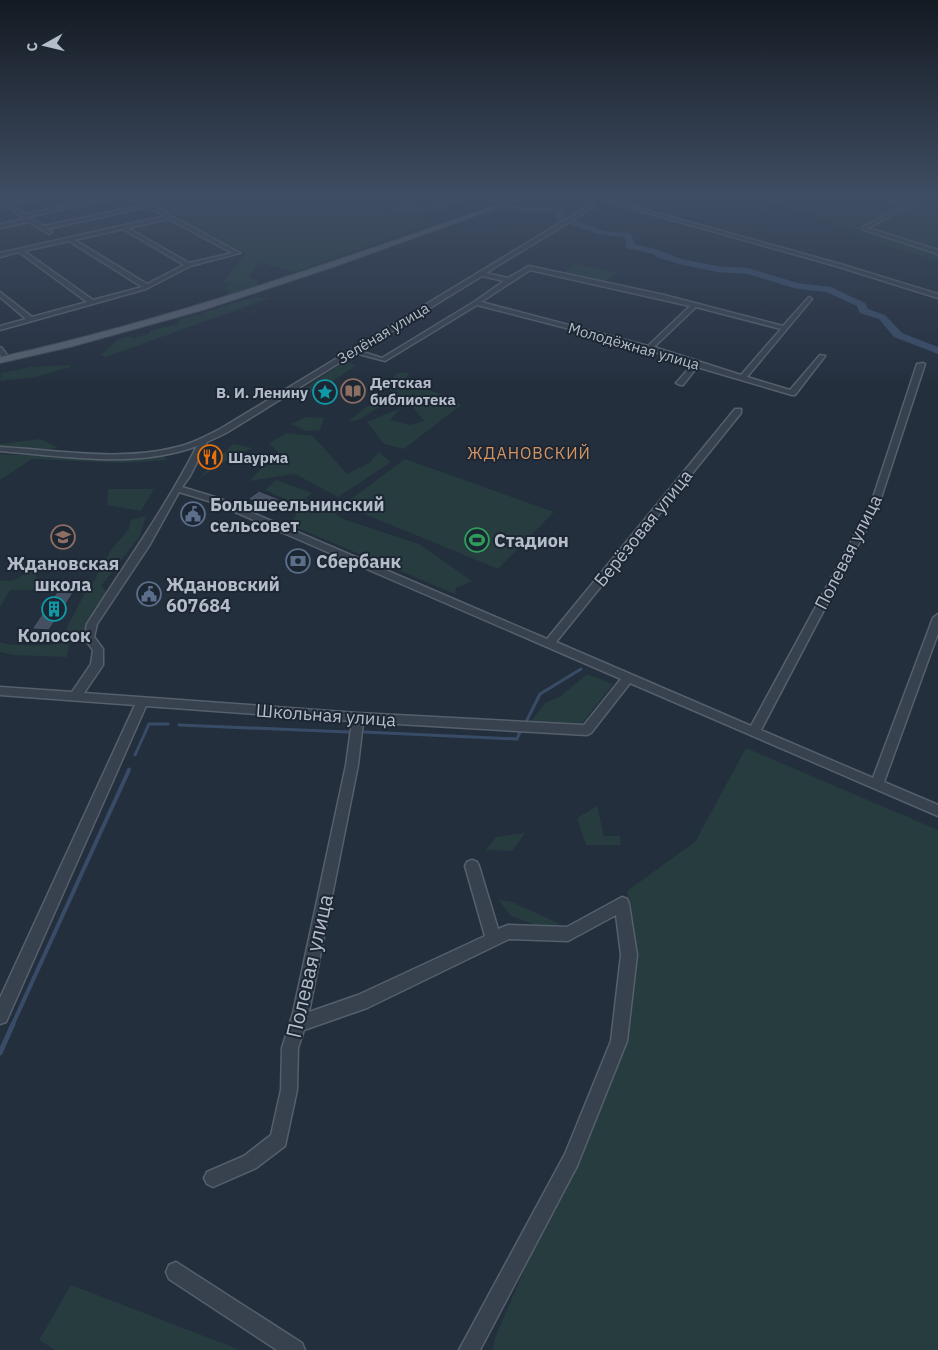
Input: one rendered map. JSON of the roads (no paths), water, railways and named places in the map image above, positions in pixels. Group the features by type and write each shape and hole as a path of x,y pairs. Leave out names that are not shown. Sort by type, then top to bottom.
{"main road":[{"path":"3,359 129,328 232,298 343,260"}],"street":[{"path":"33,260 93,302"},
{"path":"104,260 147,287"},
{"path":"179,260 188,265"},
{"path":"0,328 147,287 188,265 207,260"},
{"name":"Зелёная улица","path":"0,449 137,455 179,449 204,440 224,431 504,260"},
{"path":"820,260 938,296"},
{"path":"354,351 383,360 529,268 694,305 785,328"},
{"path":"482,274 509,280"},
{"path":"0,294 32,320"},
{"path":"743,378 809,299"},
{"name":"Молодёжная улица","path":"476,303 650,348 792,393 822,356"},
{"path":"650,348 694,305"},
{"path":"0,349 3,359"},
{"path":"680,383 696,364"},
{"name":"Полевая улица","path":"754,732 874,507 921,364"},
{"name":"Берёзовая улица","path":"549,644 738,411"},
{"path":"76,695 97,665 98,649 89,638 92,624 144,546 177,488 186,476 204,440"},
{"path":"177,488 215,500 938,811"},
{"path":"877,785 938,618"},
{"name":"Школьная улица","path":"0,691 76,695 142,703 587,730 628,678"},
{"path":"0,1016 142,703"},
{"name":"Полевая улица","path":"213,1178 250,1162 278,1140 289,1090 290,1048 298,1024 352,765 358,717"},
{"path":"472,866 493,938"},
{"path":"298,1024 361,1002 508,932 568,934 622,904 629,955 619,1040 571,1160 468,1350"},
{"path":"176,1272 295,1350"}],"waterway":[{"path":"676,260 717,269 748,271 797,286 828,289 862,305 863,311 882,317 898,335 938,351"},
{"path":"527,720 540,694 581,669"},
{"path":"135,755 149,724 168,724"},
{"path":"179,725 348,732"},
{"path":"364,732 517,739 520,732"},
{"path":"12,1026 129,770"},
{"path":"0,1053 13,1024"}],"place":[{"name":"Детская библиотека","path":"353,391"},
{"name":"В. И. Ленину","path":"325,392"},
{"name":"Шаурма","path":"210,457"},
{"name":"Большеельнинский сельсовет","path":"193,514"},
{"name":"Ждановская школа","path":"63,537"},
{"name":"Стадион","path":"477,540"},
{"name":"Сбербанк","path":"298,561"},
{"name":"Ждановский 607684","path":"149,594"},
{"name":"Колосок","path":"54,609"}],"district":[{"name":"ЖДАНОВСКИЙ","path":"529,453"}]}
